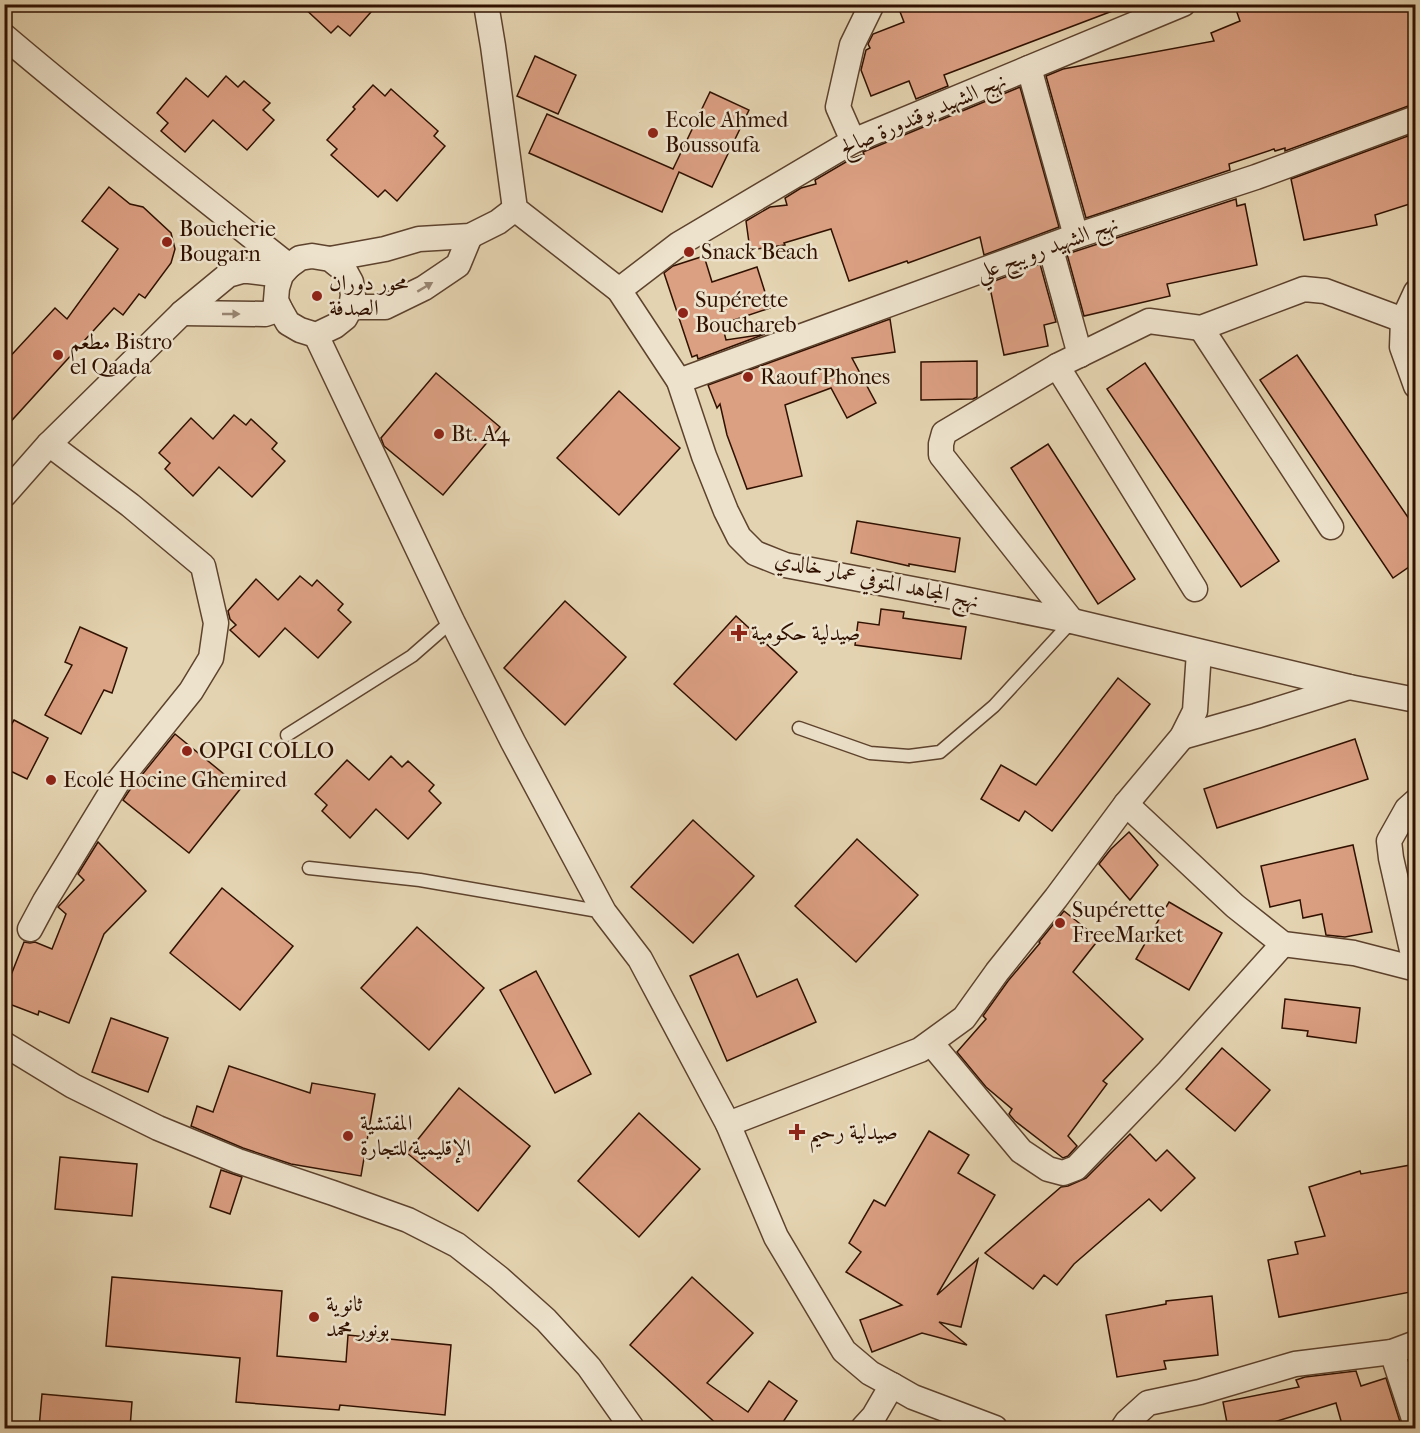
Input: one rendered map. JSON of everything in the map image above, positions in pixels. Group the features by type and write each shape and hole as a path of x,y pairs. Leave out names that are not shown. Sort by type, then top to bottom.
{"street":[{"path":"330,259 345,271 351,282 353,295 351,307 345,318 335,326 316,334 300,330 288,322 276,300 277,288 285,271 300,258 312,256 330,259 386,249 419,239 470,236 498,222 515,208 486,4"},
{"path":"853,141 838,107 852,45 872,4"},
{"name":"نهج الشهيد بوقندورة صالح","path":"619,290 679,244 853,141 1183,4"},
{"path":"4,36 153,158 285,271"},
{"path":"1029,68 1076,236"},
{"name":"نهج الشهيد رويبح علي","path":"679,381 1076,236 1256,177 1416,118"},
{"name":"نهج المجاهد المتوفي عمار خالدي","path":"515,208 619,290 679,381 726,512 739,537 755,553 785,565 1072,621 1349,687 1416,700"},
{"path":"351,307 385,307 424,288 458,265 470,236"},
{"path":"1050,246 1080,355"},
{"path":"4,495 49,444 182,313 228,275 242,271 285,271"},
{"path":"1072,621 941,455 944,433 1057,366 1149,321 1201,328 1304,289 1325,291 1403,320"},
{"path":"1416,292 1403,320 1402,347 1416,386"},
{"path":"182,313 265,314 280,309"},
{"path":"1201,328 1331,527"},
{"path":"316,334 452,621 513,742 604,912 640,959 728,1124 776,1237 844,1351 870,1373 913,1397 995,1428"},
{"path":"1057,366 1195,589"},
{"path":"30,929 117,783 191,691 211,658 216,622 203,566 130,505 49,444"},
{"path":"728,1124 920,1050 964,1018 1126,804 1182,737 1195,711 1200,652"},
{"path":"1182,737 1349,687"},
{"path":"1126,804 1236,906 1283,944 1354,953 1416,969 1390,858 1389,841 1407,809 1416,801"},
{"path":"931,1043 1021,1151 1048,1169 1063,1173 1076,1168 1169,1071 1283,944"},
{"path":"4,1044 74,1086 158,1128 238,1161 408,1220 457,1245 500,1278 546,1320 589,1367 632,1428"},
{"path":"1123,1428 1148,1402 1200,1392 1295,1364 1392,1352 1416,1343"},
{"path":"1392,1352 1416,1425"},
{"path":"863,1428 874,1416 892,1385"}],"lane":[{"path":"287,735 412,656 452,621"},
{"path":"799,728 870,753 909,756 940,752 994,706 1072,621"},
{"path":"309,868 420,880 604,912"}],"building":[{"path":"300,4 378,4 350,36 338,26 331,33"},
{"path":"897,4 1122,4 1123,7 944,75 948,86 916,99 909,81 871,96 861,70 866,50 870,48 868,44 873,34 904,22"},
{"path":"1234,4 1416,4 1416,104 1285,151 1285,148 1275,151 1274,149 1229,164 1230,170 1086,218 1046,76 1063,69 1214,41 1211,33 1240,21"},
{"path":"535,56 576,75 558,114 517,96"},
{"path":"226,76 238,87 244,81 270,103 263,110 274,120 247,150 213,120 185,152 161,131 168,123 157,113 186,78 208,97"},
{"path":"373,85 385,96 391,89 438,131 434,136 445,146 397,201 385,190 378,197 331,155 337,149 327,140"},
{"path":"1020,87 1059,227 984,255 980,237 849,281 831,229 784,243 785,245 750,250 746,221 770,207 787,205 785,198 801,188 816,184 815,180 864,154 863,152"},
{"name":"Ecole Ahmed Boussoufa","path":"710,92 749,110 712,187 679,172 662,212 529,153 547,114 673,169"},
{"path":"1416,133 1416,202 1375,215 1377,225 1304,240 1291,179"},
{"path":"109,187 130,204 143,207 171,233 175,249 171,263 145,298 139,294 123,315 114,308 4,429 4,363 55,308 67,319 118,249 82,221"},
{"path":"1236,199 1237,206 1245,204 1257,265 1167,284 1170,296 1084,316 1067,254"},
{"path":"704,256 712,282 757,267 770,308 722,324 726,340 765,334 698,359 697,355 692,357 664,273 673,266"},
{"path":"1040,264 1056,322 1044,325 1048,346 1004,355 989,283"},
{"path":"890,319 895,352 852,358 876,403 847,418 831,388 785,405 802,476 747,489 727,435 720,404 717,408 708,385"},
{"path":"1297,355 1416,529 1416,562 1393,578 1260,380"},
{"path":"977,361 977,397 921,400 921,362"},
{"path":"1145,363 1279,561 1241,587 1107,389"},
{"name":"Bt. A4","path":"436,373 500,427 443,495 384,446 381,438"},
{"path":"619,391 680,448 619,515 557,458"},
{"path":"234,415 246,425 251,419 277,443 272,449 285,461 252,497 219,467 193,496 165,469 170,463 159,453 191,418 213,439"},
{"path":"1048,444 1135,579 1098,604 1011,468"},
{"path":"857,521 960,538 955,572 909,564 909,566 851,553"},
{"path":"300,576 312,586 317,580 343,604 338,610 351,622 318,658 285,628 259,657 230,630 236,625 230,619 228,611 256,579 278,600"},
{"path":"565,601 626,657 565,725 504,668"},
{"path":"881,609 904,612 903,618 966,627 961,659 855,645 858,622 879,625"},
{"path":"736,616 797,672 736,740 674,684"},
{"path":"80,627 127,648 112,693 104,690 81,734 45,715 72,665 65,662"},
{"path":"1118,678 1150,704 1052,831 1025,811 1019,821 981,799 1001,765 1036,785"},
{"path":"14,720 48,738 27,779 4,768 4,739"},
{"path":"175,734 241,788 189,853 123,800"},
{"path":"1355,739 1368,779 1217,828 1204,789"},
{"path":"391,756 402,767 408,761 434,785 429,791 441,803 408,839 376,809 350,838 322,811 327,805 315,794 347,760 369,780"},
{"path":"693,820 754,876 693,943 631,887"},
{"path":"1129,832 1158,865 1130,900 1099,864"},
{"path":"857,839 918,895 856,962 795,906"},
{"path":"98,842 146,891 104,934 69,1023 39,1011 38,1015 4,1002 4,993 24,942 35,942 52,949 66,914 58,907 84,880 78,874"},
{"path":"1353,845 1372,932 1345,937 1326,935 1322,914 1303,918 1300,900 1270,907 1261,866"},
{"path":"222,888 293,946 240,1010 170,953"},
{"path":"1169,902 1222,933 1189,990 1136,959"},
{"path":"1064,911 1099,939 1073,972 1143,1039 1103,1081 1107,1084 1068,1136 1077,1146 1063,1158 1015,1121 1009,1114 1012,1109 986,1087 957,1052 986,1019 983,1016 1008,981"},
{"path":"417,927 484,988 429,1050 361,988"},
{"path":"738,954 757,997 797,979 816,1022 727,1061 690,976"},
{"path":"536,971 591,1074 555,1093 500,990"},
{"path":"1285,999 1360,1008 1356,1043 1307,1036 1308,1031 1282,1028"},
{"path":"111,1018 168,1038 148,1092 92,1072"},
{"path":"1222,1048 1270,1090 1235,1131 1186,1089"},
{"path":"229,1066 310,1093 312,1083 375,1094 361,1176 291,1164 243,1148 191,1126 197,1106 213,1112"},
{"path":"459,1088 530,1146 478,1211 407,1153"},
{"path":"639,1113 700,1169 639,1237 578,1181"},
{"path":"929,1131 969,1155 958,1173 995,1195 937,1295 978,1259 961,1327 939,1322 967,1345 922,1333 872,1352 860,1320 902,1305 846,1272 861,1252 849,1243 874,1200 885,1206"},
{"path":"1130,1134 1156,1161 1167,1150 1195,1178 1161,1211 1149,1199 1074,1264 1057,1285 1044,1275 1033,1289 985,1253 1061,1187 1086,1178"},
{"path":"60,1157 137,1164 132,1216 55,1209"},
{"path":"1416,1164 1416,1291 1279,1317 1268,1260 1298,1254 1295,1242 1325,1236 1309,1187 1360,1171 1361,1174"},
{"path":"221,1170 242,1177 230,1214 210,1207"},
{"path":"112,1277 282,1291 277,1356 346,1362 348,1335 451,1345 445,1415 340,1405 339,1410 236,1402 240,1358 106,1346"},
{"path":"692,1277 753,1333 707,1383 748,1412 769,1381 797,1401 779,1428 721,1428 630,1345"},
{"path":"1212,1296 1218,1355 1164,1361 1166,1369 1117,1377 1106,1315 1166,1304 1166,1301"},
{"path":"1356,1371 1361,1386 1386,1378 1402,1428 1343,1428 1336,1403 1274,1422 1275,1428 1228,1428 1223,1402 1299,1387 1296,1380 1305,1377"},
{"path":"42,1394 132,1402 130,1428 39,1428"}],"place":[{"name":"Ecole Ahmed Boussoufa","path":"653,133"},
{"name":"Boucherie Bougarn","path":"167,242"},
{"name":"Snack Beach","path":"689,252"},
{"name":"محور دوران الصدفة","path":"317,296"},
{"name":"Supérette Bouchareb","path":"683,313"},
{"name":"مطعم Bistro el Qaada","path":"58,355"},
{"name":"Raouf Phones","path":"748,377"},
{"name":"Bt. A4","path":"439,434"},
{"name":"صيدلية حكومية","path":"739,633"},
{"name":"OPGI COLLO","path":"187,751"},
{"name":"Ecole Hocine Ghemired","path":"51,780"},
{"name":"Supérette FreeMarket","path":"1060,923"},
{"name":"صيدلية رحيم","path":"797,1132"},
{"name":"المفتشية الإقليمية للتجارة","path":"348,1136"},
{"name":"ثانوية بونور محمد","path":"314,1317"}]}
